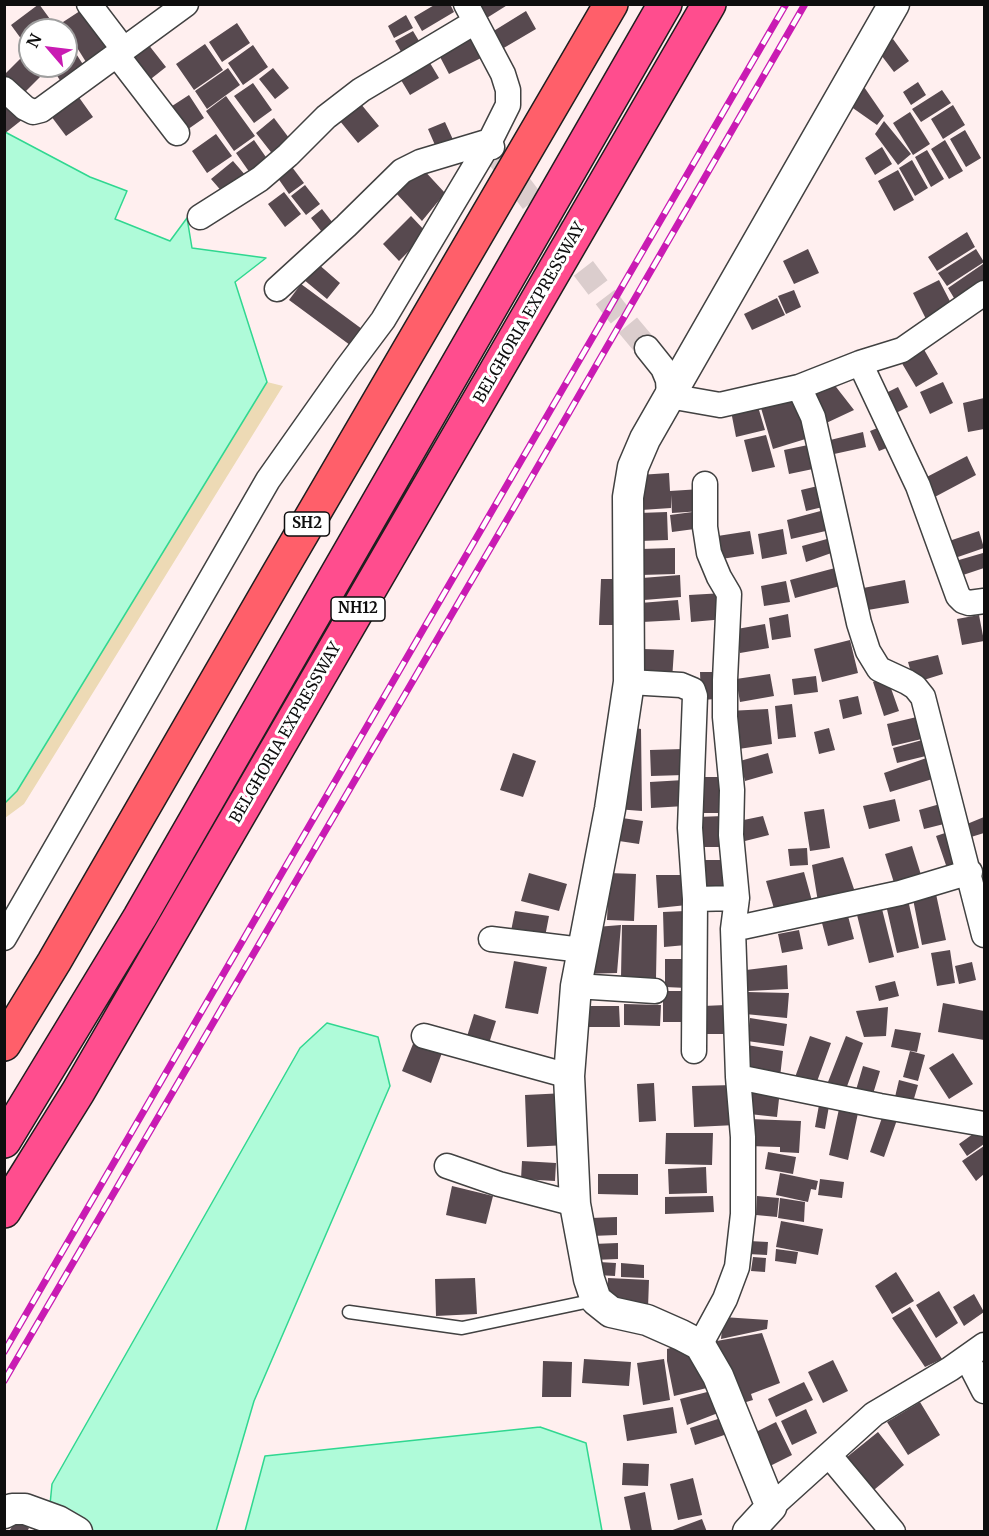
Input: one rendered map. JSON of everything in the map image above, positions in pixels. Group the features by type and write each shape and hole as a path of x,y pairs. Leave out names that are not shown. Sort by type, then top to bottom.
{"highway":[{"name":"BELGHORIA EXPRESSWAY","path":"4,1141 140,917 665,4"},
{"name":"BELGHORIA EXPRESSWAY","path":"4,1211 111,1035 709,4"}],"main road":[{"name":"SH2","path":"4,1044 54,962 285,561 611,4"}],"street":[{"path":"89,4 177,133"},
{"path":"4,89 25,108 33,112 41,110 186,4"},
{"path":"771,1507 718,1376 700,1345 647,1320 611,1312 596,1300 589,1279 575,1204 569,1076 576,986 610,809 629,682 628,497 633,467 645,439 669,396 894,4"},
{"path":"4,938 15,901 268,480 383,320 493,147 508,105 508,90 503,75 470,13 326,117 260,179 200,217"},
{"path":"277,289 402,171 420,162 493,147"},
{"path":"669,396 720,405 799,387 860,363 902,350 984,293"},
{"path":"647,348 663,369 668,380 669,396"},
{"path":"860,363 918,486 958,596 969,603 984,601"},
{"path":"799,387 813,417 859,622 868,651 879,669 915,687 923,697 970,872 984,935"},
{"path":"700,1345 725,1299 737,1267 743,1214 743,1137 738,1077 734,929 737,898 731,835 732,790 725,717 729,594 709,553 705,527 705,484"},
{"path":"629,682 681,685 693,690 695,696 690,828 695,899 694,1051"},
{"path":"734,929 900,893 970,872"},
{"path":"695,899 737,898"},
{"path":"491,939 582,950"},
{"path":"576,986 655,991"},
{"path":"424,1036 569,1076"},
{"path":"738,1077 880,1106 984,1124"},
{"path":"447,1166 499,1184 575,1204"},
{"path":"748,1532 771,1507 874,1414 976,1352 984,1390"},
{"path":"829,1455 893,1532"},
{"path":"4,1514 12,1509 25,1509 58,1521 77,1532"}],"lane":[{"path":"349,1312 462,1328 596,1300"}],"shaded area":[{"path":"5,132 90,177 127,191 115,219 170,241 187,218 192,248 266,258 235,282 267,382 17,791 5,803"},
{"path":"267,382 283,386 24,804 5,818 5,803 17,791"},
{"path":"327,1023 378,1037 390,1086 254,1401 216,1531 79,1531 49,1515 52,1484 300,1048"},
{"path":"540,1427 586,1443 602,1531 245,1531 265,1456"}],"building":[{"path":"39,4 49,18 20,18"},
{"path":"436,4 450,4 454,12 422,31 414,17"},
{"path":"472,4 509,4 482,21"},
{"path":"86,7 111,45 86,62 78,49 78,18 69,18"},
{"path":"526,11 536,29 502,49 492,32"},
{"path":"406,15 413,28 394,38 388,26"},
{"path":"18,20 18,35 11,25"},
{"path":"237,23 250,43 222,62 209,42"},
{"path":"413,31 422,46 404,57 395,41"},
{"path":"473,37 483,57 449,74 439,55"},
{"path":"144,39 166,67 147,82 124,55"},
{"path":"893,39 909,61 894,72 878,51"},
{"path":"205,44 223,70 194,90 176,64"},
{"path":"253,45 268,67 243,85 228,63"},
{"path":"78,57 84,66 78,70"},
{"path":"427,58 439,78 410,95 398,75"},
{"path":"18,61 18,78 39,78 19,98 4,84 4,75"},
{"path":"228,68 240,85 207,109 195,91"},
{"path":"273,68 289,88 275,99 259,79"},
{"path":"918,82 926,95 911,105 903,92"},
{"path":"253,83 272,110 254,123 234,96"},
{"path":"862,84 884,116 877,125 850,106"},
{"path":"942,90 951,103 921,122 912,109"},
{"path":"189,95 204,118 184,132 169,108"},
{"path":"78,96 93,117 66,136 51,116"},
{"path":"226,96 255,136 234,151 206,111"},
{"path":"4,97 23,119 4,134"},
{"path":"356,98 379,126 358,143 335,115"},
{"path":"953,105 965,125 943,139 931,119"},
{"path":"910,112 930,144 913,155 893,123"},
{"path":"274,118 292,142 274,156 256,133"},
{"path":"884,121 911,154 898,165 875,134"},
{"path":"445,122 455,144 438,152 428,129"},
{"path":"965,130 981,158 966,167 950,139"},
{"path":"216,134 232,156 207,173 192,151"},
{"path":"254,140 268,160 250,173 236,153"},
{"path":"945,140 963,171 949,179 931,149"},
{"path":"882,147 892,164 875,175 865,158"},
{"path":"927,150 944,179 931,187 915,157"},
{"path":"912,160 928,188 915,196 899,168"},
{"path":"233,161 246,176 224,194 211,179"},
{"path":"289,163 304,183 289,194 275,174"},
{"path":"421,167 445,193 422,221 395,192"},
{"path":"898,170 914,200 894,211 878,181"},
{"path":"305,185 320,204 306,215 291,196"},
{"path":"284,192 301,214 285,227 268,204"},
{"path":"322,209 336,227 325,236 311,218"},
{"path":"411,216 427,233 399,261 383,244"},
{"path":"967,232 975,247 937,271 928,257"},
{"path":"808,249 819,273 794,284 783,261"},
{"path":"976,249 984,262 947,286 938,273"},
{"path":"317,263 340,283 327,299 303,279"},
{"path":"983,264 984,284 957,303 948,288"},
{"path":"939,280 953,307 927,321 913,293"},
{"path":"301,284 362,329 350,345 289,300"},
{"path":"794,290 801,307 786,314 778,296"},
{"path":"777,298 785,315 752,330 744,314"},
{"path":"922,346 938,374 916,387 900,360"},
{"path":"943,382 953,403 930,414 920,392"},
{"path":"833,383 854,410 822,425 815,389"},
{"path":"898,387 908,407 890,416 880,396"},
{"path":"799,395 812,437 773,449 761,408"},
{"path":"984,398 984,429 968,432 963,403"},
{"path":"756,400 765,430 736,437 730,406"},
{"path":"885,425 894,445 879,451 870,431"},
{"path":"863,432 866,447 825,456 822,442"},
{"path":"766,435 775,467 752,472 744,440"},
{"path":"808,445 813,469 789,474 784,450"},
{"path":"967,456 976,475 931,499 921,480"},
{"path":"669,473 670,491 701,489 702,511 672,513 671,495 671,508 641,510 639,475"},
{"path":"822,485 827,506 806,511 801,490"},
{"path":"828,509 830,530 791,539 787,520"},
{"path":"700,511 702,528 672,532 670,515"},
{"path":"667,512 668,540 640,541 639,513"},
{"path":"783,529 787,554 762,559 758,534"},
{"path":"750,531 754,554 715,560 711,537"},
{"path":"979,531 984,548 955,558 949,541"},
{"path":"834,537 837,551 806,562 802,546"},
{"path":"675,548 675,574 641,575 641,549"},
{"path":"983,553 984,568 957,577 952,562"},
{"path":"835,568 840,586 795,598 790,580"},
{"path":"680,575 681,597 644,600 642,578"},
{"path":"601,579 626,579 625,625 599,625"},
{"path":"905,580 909,603 862,611 858,589"},
{"path":"786,581 790,602 764,606 761,586"},
{"path":"724,593 725,619 691,622 689,595"},
{"path":"678,600 680,620 642,622 640,603"},
{"path":"788,614 791,637 772,640 769,618"},
{"path":"979,615 984,641 962,645 957,619"},
{"path":"765,624 769,648 740,653 737,629"},
{"path":"850,640 858,673 822,682 814,649"},
{"path":"643,649 674,650 672,680 642,679"},
{"path":"938,655 943,674 914,683 908,662"},
{"path":"700,672 716,672 716,699 701,700"},
{"path":"770,674 774,696 740,702 736,679"},
{"path":"816,676 818,692 794,695 792,679"},
{"path":"887,677 899,711 884,716 873,682"},
{"path":"858,696 862,714 843,719 839,700"},
{"path":"792,704 796,737 778,739 775,706"},
{"path":"768,709 772,744 732,750 728,711"},
{"path":"921,716 926,738 892,746 887,724"},
{"path":"630,727 641,729 642,811 616,809"},
{"path":"829,728 835,750 819,754 814,732"},
{"path":"926,739 930,755 897,763 893,748"},
{"path":"683,749 684,775 651,776 650,750"},
{"path":"513,753 536,761 523,797 500,790"},
{"path":"768,753 773,773 745,781 740,761"},
{"path":"932,756 939,777 890,792 884,773"},
{"path":"697,777 725,777 724,813 696,813"},
{"path":"684,780 685,806 651,808 650,782"},
{"path":"895,799 900,821 869,829 863,806"},
{"path":"947,802 952,822 924,829 919,810"},
{"path":"824,809 830,848 810,851 804,812"},
{"path":"723,816 723,847 698,847 698,817"},
{"path":"763,816 769,835 737,843 734,822"},
{"path":"984,817 984,833 971,837 967,824"},
{"path":"622,818 643,821 639,844 619,841"},
{"path":"951,831 963,866 948,871 936,836"},
{"path":"912,846 922,878 895,886 885,854"},
{"path":"807,848 808,865 790,866 788,849"},
{"path":"843,857 855,892 818,902 812,865"},
{"path":"702,860 729,860 729,892 703,892"},
{"path":"804,872 812,901 775,912 766,881"},
{"path":"529,873 567,884 559,911 521,901"},
{"path":"609,873 636,874 634,921 607,920"},
{"path":"656,875 688,875 687,905 658,908"},
{"path":"936,894 946,940 922,945 913,899"},
{"path":"908,900 919,948 897,953 886,905"},
{"path":"882,909 894,957 869,963 857,915"},
{"path":"515,911 549,916 544,942 510,936"},
{"path":"686,911 686,945 664,947 663,912"},
{"path":"848,916 854,939 828,946 822,923"},
{"path":"621,925 617,973 581,974 596,927"},
{"path":"622,925 657,925 656,978 621,977"},
{"path":"799,930 803,949 782,953 778,934"},
{"path":"950,950 955,983 937,986 931,953"},
{"path":"665,959 686,959 687,988 665,987"},
{"path":"514,961 547,967 538,1014 505,1008"},
{"path":"972,962 976,980 959,984 955,966"},
{"path":"787,965 788,989 748,991 746,970"},
{"path":"895,981 899,996 879,1001 875,986"},
{"path":"663,991 689,991 689,1022 663,1022"},
{"path":"747,992 789,993 787,1018 745,1014"},
{"path":"943,1003 984,1011 984,1040 938,1032"},
{"path":"624,1004 661,1005 660,1026 624,1025"},
{"path":"726,1005 727,1034 704,1034 703,1006"},
{"path":"580,1006 619,1006 620,1027 581,1027"},
{"path":"888,1007 886,1036 864,1037 856,1011"},
{"path":"474,1014 496,1021 486,1053 464,1046"},
{"path":"750,1018 787,1024 784,1046 747,1041"},
{"path":"895,1029 921,1033 917,1052 891,1047"},
{"path":"810,1036 831,1043 815,1087 794,1080"},
{"path":"846,1036 863,1043 846,1089 828,1082"},
{"path":"415,1039 443,1050 431,1083 402,1071"},
{"path":"747,1045 783,1051 780,1077 745,1072"},
{"path":"910,1051 925,1055 918,1081 903,1077"},
{"path":"953,1053 973,1084 949,1099 929,1068"},
{"path":"863,1066 880,1071 873,1094 856,1090"},
{"path":"899,1080 918,1085 913,1102 895,1097"},
{"path":"654,1083 656,1121 639,1122 637,1084"},
{"path":"735,1085 736,1125 694,1127 692,1086"},
{"path":"750,1086 780,1090 777,1117 749,1114"},
{"path":"566,1093 568,1145 527,1147 525,1095"},
{"path":"819,1105 829,1106 825,1129 815,1127"},
{"path":"839,1109 858,1113 848,1160 829,1155"},
{"path":"884,1112 898,1117 884,1157 870,1152"},
{"path":"750,1119 801,1121 799,1153 780,1152 780,1147 749,1146"},
{"path":"980,1129 984,1136 984,1144 967,1156 959,1144"},
{"path":"666,1133 713,1133 712,1165 665,1164"},
{"path":"984,1146 984,1174 976,1181 962,1161"},
{"path":"768,1152 796,1157 793,1174 765,1169"},
{"path":"522,1161 556,1163 555,1181 521,1179"},
{"path":"706,1167 707,1193 669,1194 668,1169"},
{"path":"780,1173 818,1181 816,1190 811,1189 808,1202 776,1195"},
{"path":"598,1174 638,1174 638,1195 598,1194"},
{"path":"820,1179 844,1182 842,1198 818,1195"},
{"path":"452,1186 493,1196 486,1224 446,1215"},
{"path":"713,1196 714,1212 665,1214 665,1197"},
{"path":"757,1196 779,1198 777,1217 756,1215"},
{"path":"780,1198 805,1202 804,1222 778,1218"},
{"path":"617,1217 617,1235 591,1236 591,1218"},
{"path":"781,1221 823,1229 818,1255 776,1247"},
{"path":"749,1241 768,1242 767,1255 748,1254"},
{"path":"618,1243 618,1259 593,1260 593,1244"},
{"path":"776,1249 798,1252 796,1264 775,1261"},
{"path":"753,1257 766,1258 765,1272 751,1271"},
{"path":"599,1262 616,1263 615,1276 597,1275"},
{"path":"621,1263 644,1265 644,1278 621,1277"},
{"path":"896,1272 914,1301 892,1314 875,1286"},
{"path":"475,1278 477,1314 436,1316 435,1279"},
{"path":"608,1278 649,1280 648,1308 607,1306"},
{"path":"939,1291 958,1323 936,1338 916,1305"},
{"path":"974,1294 984,1312 964,1326 953,1307"},
{"path":"910,1307 942,1359 925,1367 892,1318"},
{"path":"723,1317 768,1320 767,1329 721,1339"},
{"path":"762,1333 780,1383 751,1394 753,1400 736,1405 711,1342"},
{"path":"674,1347 693,1351 711,1387 674,1396 667,1349"},
{"path":"584,1359 631,1362 629,1386 582,1383"},
{"path":"664,1359 670,1400 643,1405 637,1363"},
{"path":"833,1360 848,1391 823,1403 808,1372"},
{"path":"543,1361 572,1362 571,1397 542,1397"},
{"path":"804,1382 813,1400 776,1417 768,1399"},
{"path":"711,1391 718,1413 687,1425 680,1399"},
{"path":"920,1402 940,1435 908,1455 887,1422"},
{"path":"673,1407 677,1433 627,1441 623,1415"},
{"path":"806,1409 817,1433 792,1445 781,1421"},
{"path":"724,1417 730,1433 695,1445 690,1428"},
{"path":"776,1422 792,1455 770,1466 754,1433"},
{"path":"878,1432 904,1465 869,1494 842,1461"},
{"path":"623,1463 649,1464 648,1486 622,1485"},
{"path":"693,1478 702,1515 678,1520 670,1484"},
{"path":"645,1492 652,1531 631,1532 624,1497"},
{"path":"702,1519 707,1532 670,1532 670,1531"},
{"path":"16,1520 29,1528 27,1532 10,1530"}],"tunnel":[{"path":"496,154 647,348"}],"railway":[{"path":"4,1352 786,4"},
{"path":"4,1381 805,4"}]}
